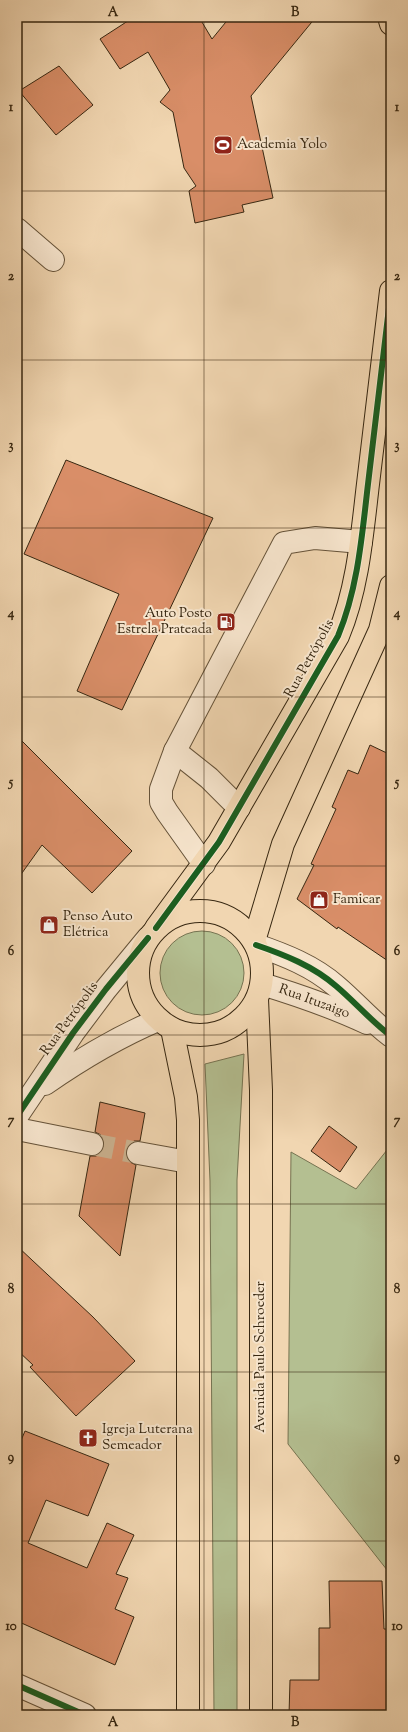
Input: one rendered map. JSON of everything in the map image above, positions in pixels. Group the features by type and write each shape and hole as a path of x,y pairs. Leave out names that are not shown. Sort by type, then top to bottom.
{"main road":[{"path":"389,17 391,24"},
{"name":"Rua Petrópolis","path":"152,933 204,864 239,808 338,636 347,615 354,586 361,542 391,291"},
{"path":"255,943 283,844 380,630 390,600"},
{"path":"208,911 226,916 242,926 255,943 262,964 260,992 248,1014 236,1024 221,1032 205,1036 188,1034 165,1024 147,1007 140,990 137,973 140,955 152,933 171,918 189,912 208,911"},
{"name":"Avenida Paulo Schroeder","path":"260,992 261,1715"},
{"path":"165,1024 186,1098 188,1162 188,1715"}],"street":[{"path":"17,229 52,260"},
{"path":"204,864 161,802 161,789 174,751 284,543 315,538 361,542"},
{"path":"174,751 209,778 239,808"},
{"name":"Rua Petrópolis","path":"17,1116 97,1002 152,933"},
{"name":"Rua Ituzaigo","path":"255,943 285,955 313,969 335,985 389,1034"},
{"name":"Rua Ituzaigo","path":"260,992 306,997 332,1007 389,1034"},
{"name":"Rua Petrópolis","path":"34,1091 96,1050 134,1030 165,1024"},
{"path":"17,1130 92,1144"},
{"path":"138,1153 188,1162"},
{"path":"17,1685 85,1715"}],"green space":[{"path":"202,931 218,934 225,938 237,950 241,957 244,973 241,989 237,996 225,1008 218,1012 202,1015 186,1012 179,1008 167,996 163,989 160,973 163,957 167,950 179,938 186,934"},
{"path":"244,1054 237,1180 237,1715 214,1715 210,1181 205,1064"},
{"path":"391,1145 391,1575 288,1444 291,1152 356,1189"}],"building":[{"path":"134,17 199,17 212,39 230,17 316,17 251,96 273,198 242,205 244,212 195,223 189,191 196,186 184,168 173,112 160,102 170,90 148,52 120,69 100,39"},
{"path":"59,66 93,105 56,135 19,91"},
{"path":"66,460 213,518 122,710 77,691 119,594 24,554"},
{"path":"17,736 132,851 92,893 42,845 17,880"},
{"path":"370,745 391,755 391,963 338,927 337,929 297,899 314,865 311,864 336,809 332,807 348,770 358,774"},
{"path":"100,1102 145,1113 140,1141 134,1141 129,1145 126,1151 126,1158 136,1165 120,1256 79,1216 90,1156 96,1156 101,1153 104,1146 104,1140 101,1135 95,1132"},
{"path":"329,1126 357,1147 340,1172 311,1151"},
{"path":"17,1246 93,1317 135,1361 76,1416 30,1367 33,1365 17,1350"},
{"path":"25,1431 109,1464 88,1516 46,1500 28,1543 87,1568 107,1523 134,1535 116,1574 128,1578 115,1609 134,1617 115,1665 17,1621 17,1450"},
{"path":"329,1581 382,1581 384,1629 391,1629 391,1715 289,1715 290,1680 319,1680 319,1628 330,1628"}],"tunnel":[{"path":"92,1144 138,1153"}],"cycle path":[{"path":"156,928 219,842 338,636 345,618 355,580 361,542 391,291"},
{"path":"17,1116 73,1033 106,989 148,938"},
{"path":"256,945 288,957 327,979 391,1036"},
{"path":"17,1685 85,1715"}],"place":[{"name":"Academia Yolo","path":"223,145"},
{"name":"Auto Posto Estrela Prateada","path":"226,622"},
{"name":"Famicar","path":"319,900"},
{"name":"Penso Auto Elétrica","path":"49,925"},
{"name":"Igreja Luterana Semeador","path":"88,1438"}]}
